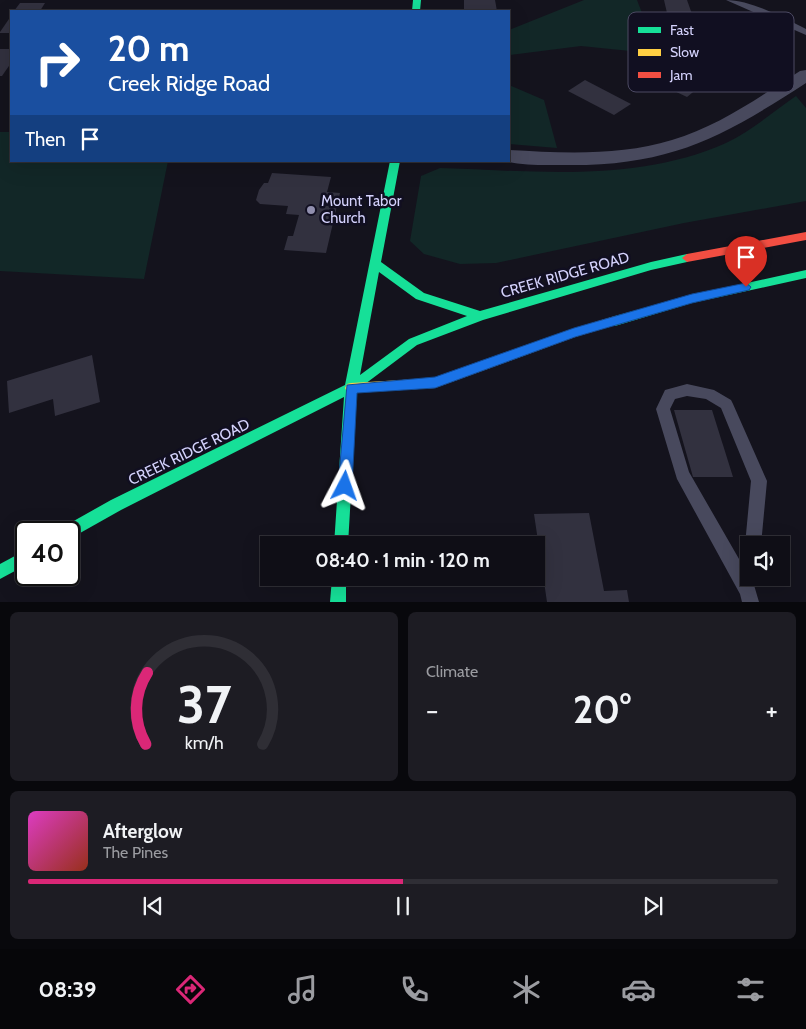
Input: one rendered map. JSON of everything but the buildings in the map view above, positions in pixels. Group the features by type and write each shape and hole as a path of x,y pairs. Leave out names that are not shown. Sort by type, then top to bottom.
{"main road":[{"path":"342,536 351,388 395,162"},
{"name":"CREEK RIDGE ROAD","path":"80,525 116,505 351,388 413,342 480,316 651,266 738,246 806,236"},
{"path":"376,264 420,296 480,316"},
{"name":"CREEK RIDGE ROAD","path":"351,388 435,382 574,333 692,299 806,274"},
{"path":"0,572 15,563"},
{"path":"338,602 339,586"}],"street":[{"path":"794,83 806,75"},
{"path":"510,156 601,159 635,156 661,150 703,136 729,124 779,92"}],"lane":[{"path":"730,0 761,12"},
{"path":"794,26 806,32"},
{"path":"740,574 682,474 663,409 670,394 687,390 709,394 726,404 759,482 754,536"}],"green space":[{"path":"584,0 637,0 642,12 628,12 628,51 581,46 510,55 510,30"},
{"path":"510,85 544,100 557,148 510,144"},
{"path":"796,96 806,108 806,201 684,223 496,263 460,264 424,254 410,241 421,176 440,168 585,172 657,164 692,156 726,143 753,127"},
{"path":"0,132 10,132 10,162 168,162 144,279 0,271"}],"traffic: fast":[{"path":"416,10 417,0"},
{"path":"342,536 351,388 395,162"},
{"path":"80,525 116,505 351,388 413,342 480,316 651,266 687,258"},
{"path":"375,264 420,296 480,316"},
{"path":"615,321 692,299 806,274"},
{"path":"0,572 15,563"},
{"path":"338,602 339,586"}],"traffic: slow":[{"path":"351,388 435,383 573,333 615,321"}],"traffic: jam":[{"path":"687,258 806,236"}],"place":[{"name":"Mount Tabor Church","path":"311,210"}],"route":[{"path":"345,486 351,388 435,382 574,333 692,299 746,287"}]}
